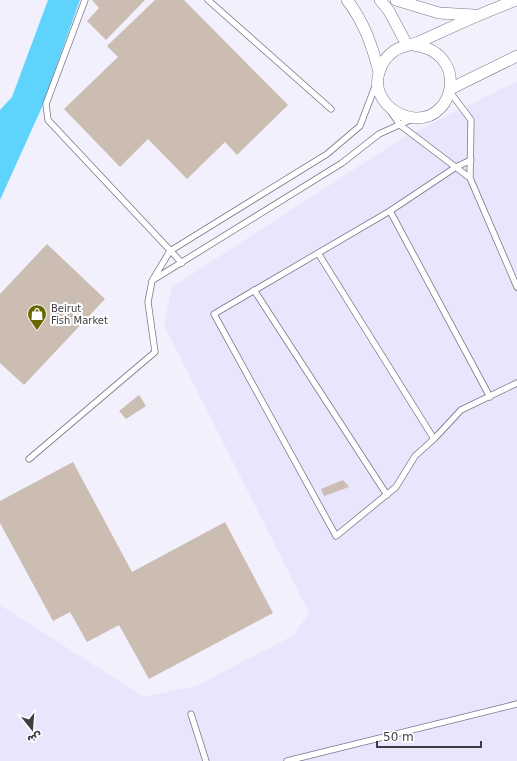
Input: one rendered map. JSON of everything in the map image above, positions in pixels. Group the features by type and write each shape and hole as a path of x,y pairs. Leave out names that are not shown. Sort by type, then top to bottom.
{"street":[{"path":"347,0 358,15 371,42 378,76 379,92 384,102 398,114 416,118 427,116 437,110 444,102 450,90 451,78 448,67 443,58 434,50 424,46 410,45"},
{"path":"380,0 389,11 410,45"},
{"path":"396,0 439,12 477,14"},
{"path":"378,76 385,60 394,50 410,45 477,14 517,0"},
{"path":"450,90 517,56"}],"lane":[{"path":"85,0 46,104 48,120 182,263"},
{"path":"208,0 331,109"},
{"path":"29,459 155,352 148,302 152,282 170,250 327,154 360,126 378,76"},
{"path":"450,90 471,120 470,178 517,287"},
{"path":"384,102 400,125 470,178"},
{"path":"152,282 342,163 379,134 416,118"},
{"path":"471,160 456,167 390,211 214,314 336,536 396,487 415,456 434,439 460,410 517,383"},
{"path":"390,211 490,397"},
{"path":"318,253 434,439"},
{"path":"254,290 387,495"},
{"path":"287,761 517,704"},
{"path":"191,714 206,761"}],"shaded area":[{"path":"517,81 517,761 0,761 0,605 144,697 196,686 294,635 309,613 164,325 172,287 401,139"}],"water":[{"path":"48,0 80,0 42,107 0,200 0,110 12,97"}],"building":[{"path":"92,0 145,0 106,40 87,21 99,8"},
{"path":"155,0 184,0 288,105 237,155 225,142 187,179 148,139 120,167 64,109 118,57 107,46"},
{"name":"Beirut Fish Market","path":"47,244 105,299 24,385 0,363 0,294"},
{"path":"139,395 146,406 126,419 119,411"},
{"path":"73,462 132,572 225,522 273,613 149,679 119,625 87,642 70,612 53,621 0,523 0,501"},
{"path":"343,480 349,487 324,496 321,489"}],"place":[{"name":"Beirut Fish Market","path":"37,331"}]}
